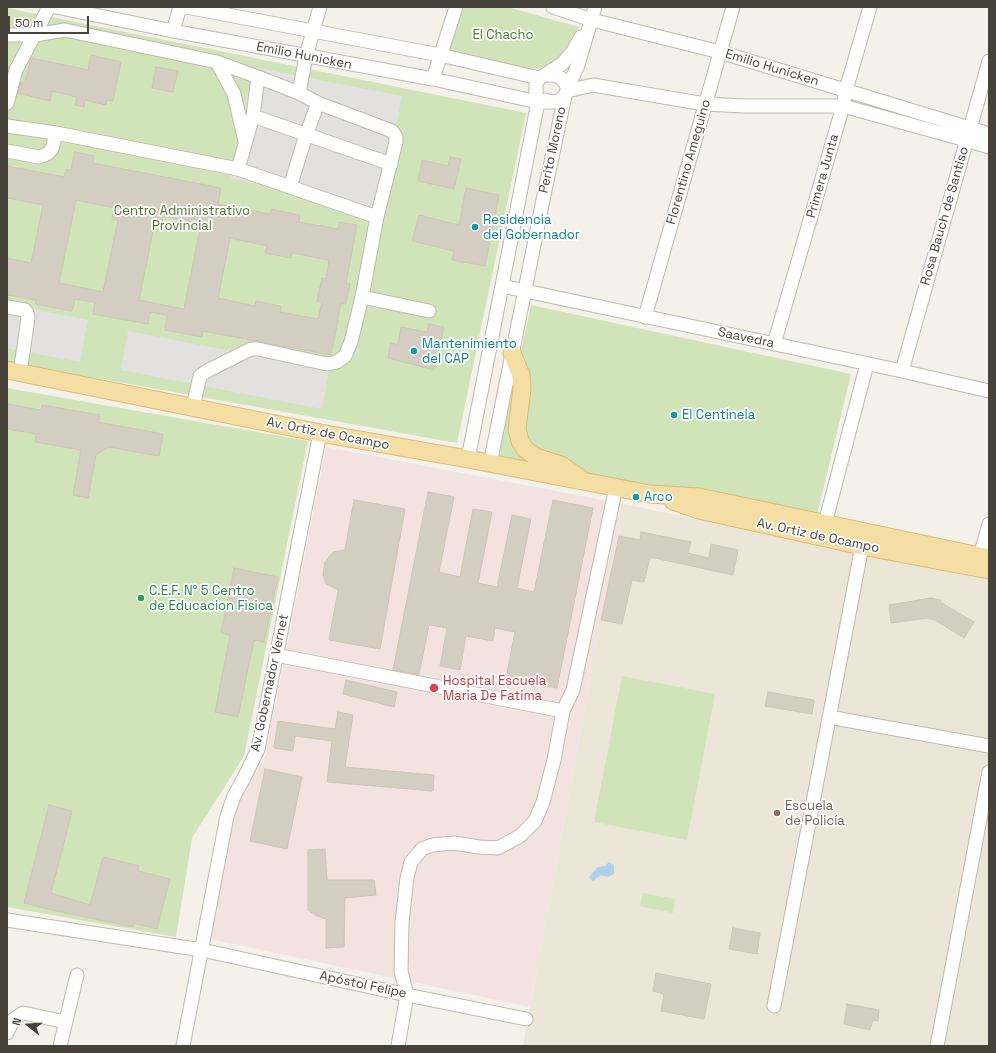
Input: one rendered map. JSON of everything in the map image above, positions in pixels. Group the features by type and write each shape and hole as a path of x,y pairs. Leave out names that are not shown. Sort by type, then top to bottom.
{"main road":[{"path":"512,353 522,375 522,389 517,429 520,441 526,450 536,457 562,465 584,482"},
{"name":"Av. Ortiz de Ocampo","path":"14,371 320,433 616,487 650,494 699,510 984,557"},
{"name":"Av. Ortiz de Ocampo","path":"823,530 862,546 989,570"}],"street":[{"path":"7,103 16,70 49,7"},
{"name":"Emilio Hunicken","path":"56,7 306,56 537,97 552,102 558,101 567,91 593,85 705,104 744,106 843,106 968,134 989,134"},
{"path":"173,31 180,7"},
{"name":"Emilio Hunicken","path":"186,7 440,55 542,76 554,75 561,78 567,91"},
{"path":"299,92 306,56 320,7"},
{"path":"433,79 456,7"},
{"name":"Emilio Hunicken","path":"553,7 592,20 720,52 846,90 968,134 989,147"},
{"name":"Perito Moreno","path":"490,464 543,200 567,91 578,65 596,7"},
{"name":"Florentino Ameguino","path":"645,317 733,7"},
{"name":"Primera Junta","path":"774,344 870,7"},
{"name":"Perito Moreno","path":"542,76 563,63 573,51 592,20"},
{"path":"7,35 35,35 66,30 217,62 299,92 318,103 392,132 396,137 391,164 377,217 352,342 345,356 337,362 327,364 258,349 251,349 206,371 200,376 193,407"},
{"name":"Rosa Bauch de Santiso","path":"902,370 989,61"},
{"path":"217,62 234,94 246,141"},
{"path":"537,97 536,85 542,76"},
{"path":"238,170 252,116 258,77"},
{"name":"Perito Moreno","path":"468,459 537,97"},
{"path":"290,187 306,135 318,103"},
{"path":"252,116 391,164"},
{"path":"7,126 56,133 238,170 377,217"},
{"path":"7,151 39,157 47,154 52,149 56,133"},
{"name":"Saavedra","path":"502,286 867,364 902,370 989,391"},
{"path":"362,297 429,311"},
{"path":"7,307 25,310 28,318 14,371"},
{"path":"823,530 867,364"},
{"name":"Av. Gobernador Vernet","path":"183,1046 227,816 234,796 258,749 264,723 320,433"},
{"path":"398,1046 408,995 401,971 402,922 407,878 411,862 422,849 432,845 454,843 498,848 520,836 535,821 543,802 554,760 562,711 573,690 616,487"},
{"path":"984,557 989,524"},
{"path":"774,1006 862,546"},
{"path":"276,655 562,711"},
{"path":"829,717 989,746"},
{"path":"937,1046 989,772"},
{"name":"Apóstol Felipe","path":"7,920 202,950 526,1019"},
{"path":"60,1046 77,975"},
{"path":"7,1033 13,1020 23,1013 66,1022"}],"shaded area":[{"path":"253,67 402,96 380,208 231,179"},
{"path":"7,304 88,320 80,362 7,348"},
{"path":"128,331 329,370 322,409 121,370"},
{"name":"Hospital Escuela Maria De Fatima","path":"326,447 624,504 619,536 601,620 530,1007 210,939 238,797 265,757"},
{"name":"Escuela de Policía","path":"624,504 989,580 989,1046 523,1046 601,620 619,536"}],"green space":[{"name":"El Chacho","path":"461,7 507,7 579,27 560,57 546,68 528,69 448,54"},
{"name":"Centro Administrativo Provincial","path":"7,8 526,113 457,443 7,362"},
{"name":"El Centinela","path":"531,305 851,374 817,515 498,457"},
{"name":"C.E.F. N° 5 Centro de Educacion Fisica","path":"7,388 308,441 244,756 192,838 176,937 7,907"},
{"path":"622,676 715,694 687,840 594,822"},
{"path":"643,893 675,899 673,913 640,906"}],"water":[{"path":"609,862 614,865 614,874 608,877 601,875 593,881 589,877 598,867 605,866"}],"building":[{"path":"91,55 121,62 113,101 107,100 106,105 85,100 84,107 75,105 77,97 52,91 50,101 18,93 21,82 25,83 31,58 88,70"},
{"path":"156,67 178,71 173,92 152,88"},
{"path":"75,152 94,156 93,163 221,188 218,204 270,214 271,209 300,215 299,222 338,229 340,222 357,225 346,283 350,284 346,304 341,303 331,355 203,331 202,337 165,330 167,315 150,312 148,324 93,314 95,302 75,299 72,311 35,304 36,300 7,295 7,258 31,263 43,205 7,198 7,166 64,177 66,169 71,170","holes":["76,200 114,208 112,219 118,220 103,292 59,283","163,216 201,224 184,309 139,300 154,226 161,227","230,238 267,246 265,253 291,258 292,253 329,260 326,279 322,278 317,301 322,302 318,319 280,312 281,306 256,301 255,306 218,298"]},
{"path":"450,157 461,159 454,189 418,181 422,160 448,166"},
{"name":"Residencia del Gobernador","path":"466,188 499,195 485,266 452,260 454,251 412,241 419,215 459,225"},
{"name":"Mantenimiento del CAP","path":"429,324 444,327 434,370 388,358 391,343 398,345 401,327 427,332"},
{"path":"7,404 41,410 42,405 100,415 98,422 163,434 159,456 109,447 96,455 88,498 73,495 81,450 35,442 36,434 7,429"},
{"path":"428,492 454,497 439,572 460,577 473,509 492,512 478,583 497,587 512,515 531,519 517,588 534,592 553,500 593,508 557,688 506,678 515,632 495,628 493,641 466,636 460,670 440,666 447,628 429,625 419,675 393,670"},
{"path":"354,500 405,509 380,649 329,640 338,590 326,584 323,574 325,562 333,552 345,550"},
{"path":"641,532 691,542 688,553 709,558 711,544 738,550 733,575 650,557 644,582 632,580 622,624 601,620 619,536 640,540"},
{"path":"234,568 278,577 264,642 254,640 238,717 215,712 230,635 221,633"},
{"path":"931,598 941,600 940,602 974,622 964,638 935,620 927,618 891,623 889,605"},
{"path":"346,680 397,692 394,707 343,694"},
{"path":"768,692 814,700 812,714 765,706"},
{"path":"338,712 353,715 345,767 434,775 433,791 327,782 332,741 295,736 293,751 274,748 278,721 335,729"},
{"path":"265,769 302,777 287,849 250,841"},
{"path":"49,805 72,811 51,893 90,905 103,857 139,866 138,871 170,879 157,929 134,923 133,927 24,903"},
{"path":"325,849 327,880 374,880 376,895 345,898 344,947 326,948 326,919 317,916 308,910 308,850"},
{"path":"733,928 760,933 757,954 729,949"},
{"path":"656,973 711,984 704,1019 661,1011 664,994 653,991"},
{"path":"847,1004 879,1010 878,1021 873,1020 870,1030 844,1024"}],"place":[{"name":"Residencia del Gobernador","path":"475,227"},
{"name":"Mantenimiento del CAP","path":"414,351"},
{"name":"El Centinela","path":"674,415"},
{"name":"Arco","path":"636,497"},
{"name":"C.E.F. N° 5 Centro de Educacion Fisica","path":"141,598"},
{"name":"Hospital Escuela Maria De Fatima","path":"434,688"},
{"name":"Escuela de Policía","path":"777,813"}]}
